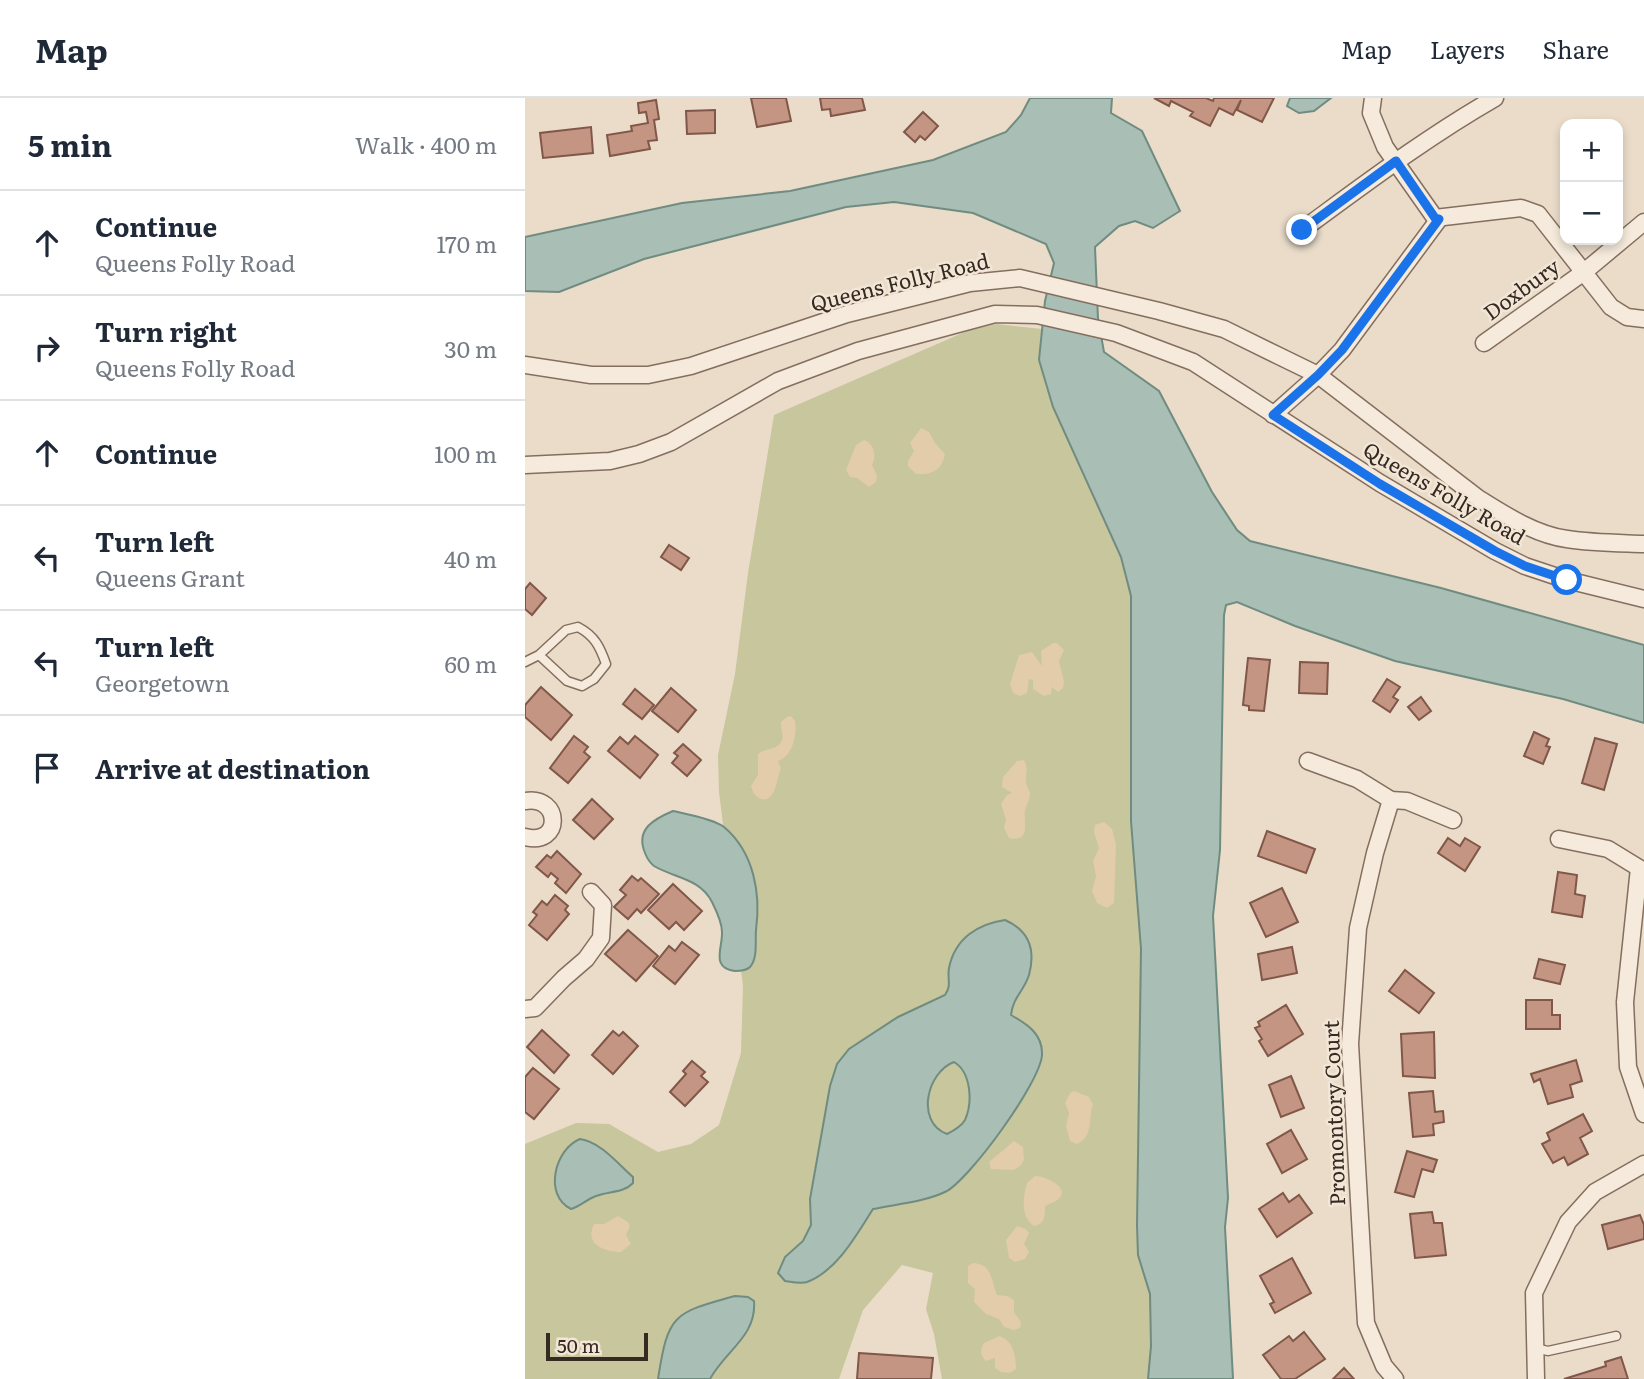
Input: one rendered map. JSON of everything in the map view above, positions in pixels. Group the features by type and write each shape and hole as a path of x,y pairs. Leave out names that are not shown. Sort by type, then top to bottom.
{"street":[{"path":"1373,98 1371,113 1385,147 1435,218 1521,208 1538,214 1611,307 1627,317 1644,319"},
{"path":"1302,230 1455,120 1495,98"},
{"path":"1273,415 1342,350 1439,219"},
{"name":"Doxbury","path":"1484,343 1584,272 1644,222"},
{"name":"Queens Folly Road","path":"525,365 591,375 648,375 691,366 847,314 970,283 1020,278 1224,329 1318,375 1478,498 1504,514 1566,539 1644,544"},
{"name":"Queens Folly Road","path":"525,466 610,461 639,454 671,442 778,381 837,358 971,319 995,314 1037,315 1116,333 1193,362 1380,484 1495,551 1525,566 1567,580 1644,598"},
{"path":"1308,761 1357,779 1391,800 1407,801 1453,820"},
{"path":"525,801 540,800 551,811 553,819 547,835 538,839 525,837"},
{"name":"Promontory Court","path":"1391,800 1375,853 1358,928 1350,1044 1366,1323 1384,1366 1395,1379"},
{"path":"1559,839 1608,849 1639,868 1625,1002 1627,1067 1644,1114"},
{"path":"525,1009 535,1008 586,959 601,938 603,905 591,892"},
{"path":"1536,1379 1534,1293 1568,1222 1595,1192 1644,1164"}],"lane":[{"path":"525,662 539,655 566,630 577,627 590,634 599,645 606,664 594,680 582,686 567,681 539,655"},
{"path":"1535,1348 1548,1351 1616,1336"}],"green space":[{"path":"996,324 1042,329 1039,360 1053,407 1121,557 1131,596 1131,821 1141,949 1138,1255 1150,1294 1151,1346 1148,1379 942,1379 934,1334 926,1309 933,1273 902,1265 863,1310 839,1379 525,1379 525,1144 576,1123 609,1124 658,1152 691,1144 719,1125 741,1053 743,986 719,792 718,755 735,674 748,573 774,415 967,331"}],"sand":[{"path":"921,428 929,432 945,454 935,471 916,474 908,466 908,461 914,451 910,443"},
{"path":"864,440 874,450 872,465 877,476 876,482 869,487 857,478 850,477 846,470 856,445"},
{"path":"1057,643 1064,650 1059,661 1063,688 1058,692 1052,687 1051,694 1044,696 1033,689 1033,680 1029,679 1027,693 1020,696 1013,693 1010,684 1019,655 1032,652 1042,666 1041,651"},
{"path":"791,716 795,721 793,744 787,755 778,761 781,768 773,793 766,799 761,799 754,794 751,786 758,775 758,754 780,743 781,722"},
{"path":"1024,760 1027,769 1026,783 1030,793 1025,810 1025,830 1021,837 1009,838 1004,828 1006,819 1001,804 1007,795 1012,793 1002,787 1003,777 1017,761"},
{"path":"1104,822 1112,829 1116,844 1114,903 1107,908 1097,903 1092,891 1096,876 1093,861 1099,848 1094,832 1095,825"},
{"path":"1074,1091 1089,1097 1093,1104 1086,1137 1077,1144 1070,1141 1066,1126 1069,1113 1065,1103"},
{"path":"1014,1141 1023,1147 1024,1160 1020,1166 1014,1170 991,1169 989,1162"},
{"path":"1035,1176 1051,1181 1062,1192 1056,1201 1045,1206 1043,1221 1034,1226 1026,1217 1024,1201 1027,1183"},
{"path":"618,1216 630,1226 626,1235 631,1244 621,1252 597,1246 592,1237 594,1224 604,1224"},
{"path":"1017,1226 1029,1233 1024,1244 1029,1252 1025,1259 1015,1262 1009,1258 1006,1240"},
{"path":"973,1263 988,1270 997,1295 1014,1300 1014,1312 1021,1322 1020,1328 1014,1330 1004,1327 999,1319 986,1314 974,1302 975,1289 968,1283 968,1266"},
{"path":"999,1336 1008,1341 1014,1353 1016,1369 1010,1373 995,1368 995,1358 986,1361 982,1355 984,1343"}],"shaded area":[{"path":"1030,98 1112,98 1111,113 1142,131 1180,211 1153,228 1135,221 1119,226 1095,247 1098,319 1104,352 1159,391 1212,492 1237,530 1250,541 1441,588 1644,645 1644,723 1563,699 1395,661 1295,626 1237,602 1226,605 1220,850 1213,916 1228,1198 1225,1227 1233,1379 1148,1379 1151,1346 1150,1294 1138,1255 1137,1225 1141,949 1131,821 1131,596 1121,557 1053,407 1039,360 1045,301 1054,263 1046,244 973,213 894,202 846,207 644,259 559,292 525,291 525,237 682,203 790,191 933,160 1006,132 1021,115"},
{"path":"1290,98 1331,98 1314,111 1299,113 1287,106"},
{"path":"673,811 707,819 724,827 734,837 749,861 756,888 757,916 755,954 753,963 747,969 727,969 720,961 721,925 707,894 694,883 654,866 646,855 642,837 644,831 653,821"},
{"path":"1005,920 1013,924 1025,935 1031,949 1029,975 1014,1003 1011,1015 1033,1030 1042,1048 1038,1068 1030,1086 1003,1128 972,1168 947,1191 920,1200 873,1209 845,1251 828,1269 807,1282 785,1281 778,1273 785,1257 803,1241 811,1225 810,1199 830,1086 837,1064 849,1049 898,1017 945,995 949,985 949,968 956,948 969,934","holes":["954,1062 960,1067 969,1088 968,1113 965,1120 947,1134 937,1128 931,1119 928,1097 931,1086 945,1067"]},
{"path":"580,1139 595,1144 609,1154 633,1177 633,1183 621,1190 593,1197 571,1209 557,1194 556,1172 564,1152"},
{"path":"735,1296 748,1297 754,1301 751,1324 710,1379 658,1379 666,1341 677,1320 698,1307"}],"building":[{"path":"751,98 786,98 791,121 757,127"},
{"path":"820,98 862,98 865,110 831,116 830,109 822,110"},
{"path":"1154,98 1206,98 1213,101 1214,98 1274,98 1262,122 1237,110 1241,100 1233,115 1219,108 1210,126 1190,116 1193,112 1171,101 1169,106"},
{"path":"656,100 659,119 654,120 657,140 648,141 650,149 610,156 607,135 632,131 631,126 648,123 646,112 639,113 638,103"},
{"path":"715,110 715,133 687,134 686,111"},
{"path":"923,112 938,126 925,140 920,136 915,142 904,132"},
{"path":"591,127 593,153 543,158 540,133"},
{"path":"669,545 689,558 681,570 661,557"},
{"path":"530,583 546,598 532,615 525,609 525,589"},
{"path":"1248,658 1270,660 1264,711 1249,710 1249,706 1243,705"},
{"path":"1300,662 1328,663 1327,694 1299,693"},
{"path":"1387,679 1400,687 1393,697 1398,700 1390,712 1373,701"},
{"path":"541,687 572,715 551,740 525,717 525,705"},
{"path":"671,688 696,710 678,732 652,711"},
{"path":"635,689 654,705 642,719 623,704"},
{"path":"1421,697 1431,711 1419,720 1408,707"},
{"path":"1534,732 1549,739 1546,746 1550,747 1543,764 1524,756"},
{"path":"574,736 588,747 584,752 590,757 568,783 550,768"},
{"path":"635,736 658,755 640,778 608,751 620,737 628,744"},
{"path":"1595,738 1617,744 1604,790 1582,783"},
{"path":"683,744 701,760 687,776 672,763 678,756 674,753"},
{"path":"592,799 613,819 594,839 573,820"},
{"path":"1267,831 1315,849 1306,873 1258,856"},
{"path":"1448,838 1460,846 1465,838 1480,847 1465,871 1438,853"},
{"path":"557,851 581,874 566,893 555,883 558,879 551,873 548,877 536,867 547,855 551,858"},
{"path":"1558,872 1577,875 1575,894 1585,896 1582,917 1552,912"},
{"path":"632,876 638,881 641,878 659,894 641,913 637,909 628,919 614,907 626,895 620,890"},
{"path":"673,884 702,911 684,930 676,922 669,929 648,910"},
{"path":"1282,888 1298,922 1266,937 1250,903"},
{"path":"555,895 568,906 565,910 569,914 547,940 529,925 537,915 533,912 542,901 547,905"},
{"path":"628,930 658,956 636,981 605,954"},
{"path":"682,942 699,955 675,984 653,966 669,946 675,951"},
{"path":"1292,947 1297,973 1262,980 1258,954"},
{"path":"1539,959 1565,965 1560,984 1534,978"},
{"path":"1405,970 1434,993 1419,1013 1389,991"},
{"path":"1526,1000 1552,1000 1552,1015 1560,1015 1560,1029 1526,1029"},
{"path":"1286,1005 1303,1034 1268,1056 1255,1028 1260,1026 1258,1022"},
{"path":"542,1030 569,1055 554,1073 527,1047"},
{"path":"613,1031 619,1036 623,1032 638,1046 613,1074 592,1055"},
{"path":"1434,1032 1435,1078 1403,1076 1401,1034"},
{"path":"1576,1060 1582,1081 1570,1085 1573,1097 1548,1104 1540,1079 1534,1082 1531,1074"},
{"path":"692,1061 705,1072 701,1076 708,1082 685,1106 670,1092 686,1074 683,1071"},
{"path":"533,1068 559,1089 534,1119 525,1112 525,1077"},
{"path":"1291,1076 1304,1108 1281,1117 1269,1085"},
{"path":"1433,1091 1435,1112 1443,1111 1444,1122 1433,1124 1434,1135 1413,1137 1409,1093"},
{"path":"1583,1114 1592,1131 1580,1138 1588,1154 1568,1165 1564,1157 1553,1163 1542,1144 1550,1140 1547,1133"},
{"path":"1291,1130 1307,1159 1282,1173 1267,1144"},
{"path":"1407,1151 1437,1160 1433,1172 1422,1169 1414,1197 1395,1192"},
{"path":"1283,1193 1289,1202 1299,1195 1312,1213 1277,1237 1259,1209"},
{"path":"1432,1212 1434,1223 1442,1223 1446,1255 1415,1258 1410,1214"},
{"path":"1640,1215 1644,1225 1644,1239 1608,1249 1602,1225"},
{"path":"1292,1258 1311,1293 1275,1313 1270,1304 1274,1302 1260,1276"},
{"path":"1304,1332 1325,1359 1295,1379 1281,1379 1263,1355 1289,1336 1293,1341"},
{"path":"859,1353 933,1358 931,1379 857,1379"},
{"path":"1621,1357 1628,1379 1564,1379 1606,1366 1605,1362"},
{"path":"1344,1368 1354,1379 1333,1379"}],"route":[{"path":"1302,230 1396,161 1435,218 1439,219 1342,350 1273,415 1380,484 1495,551 1525,566 1567,580"}]}
